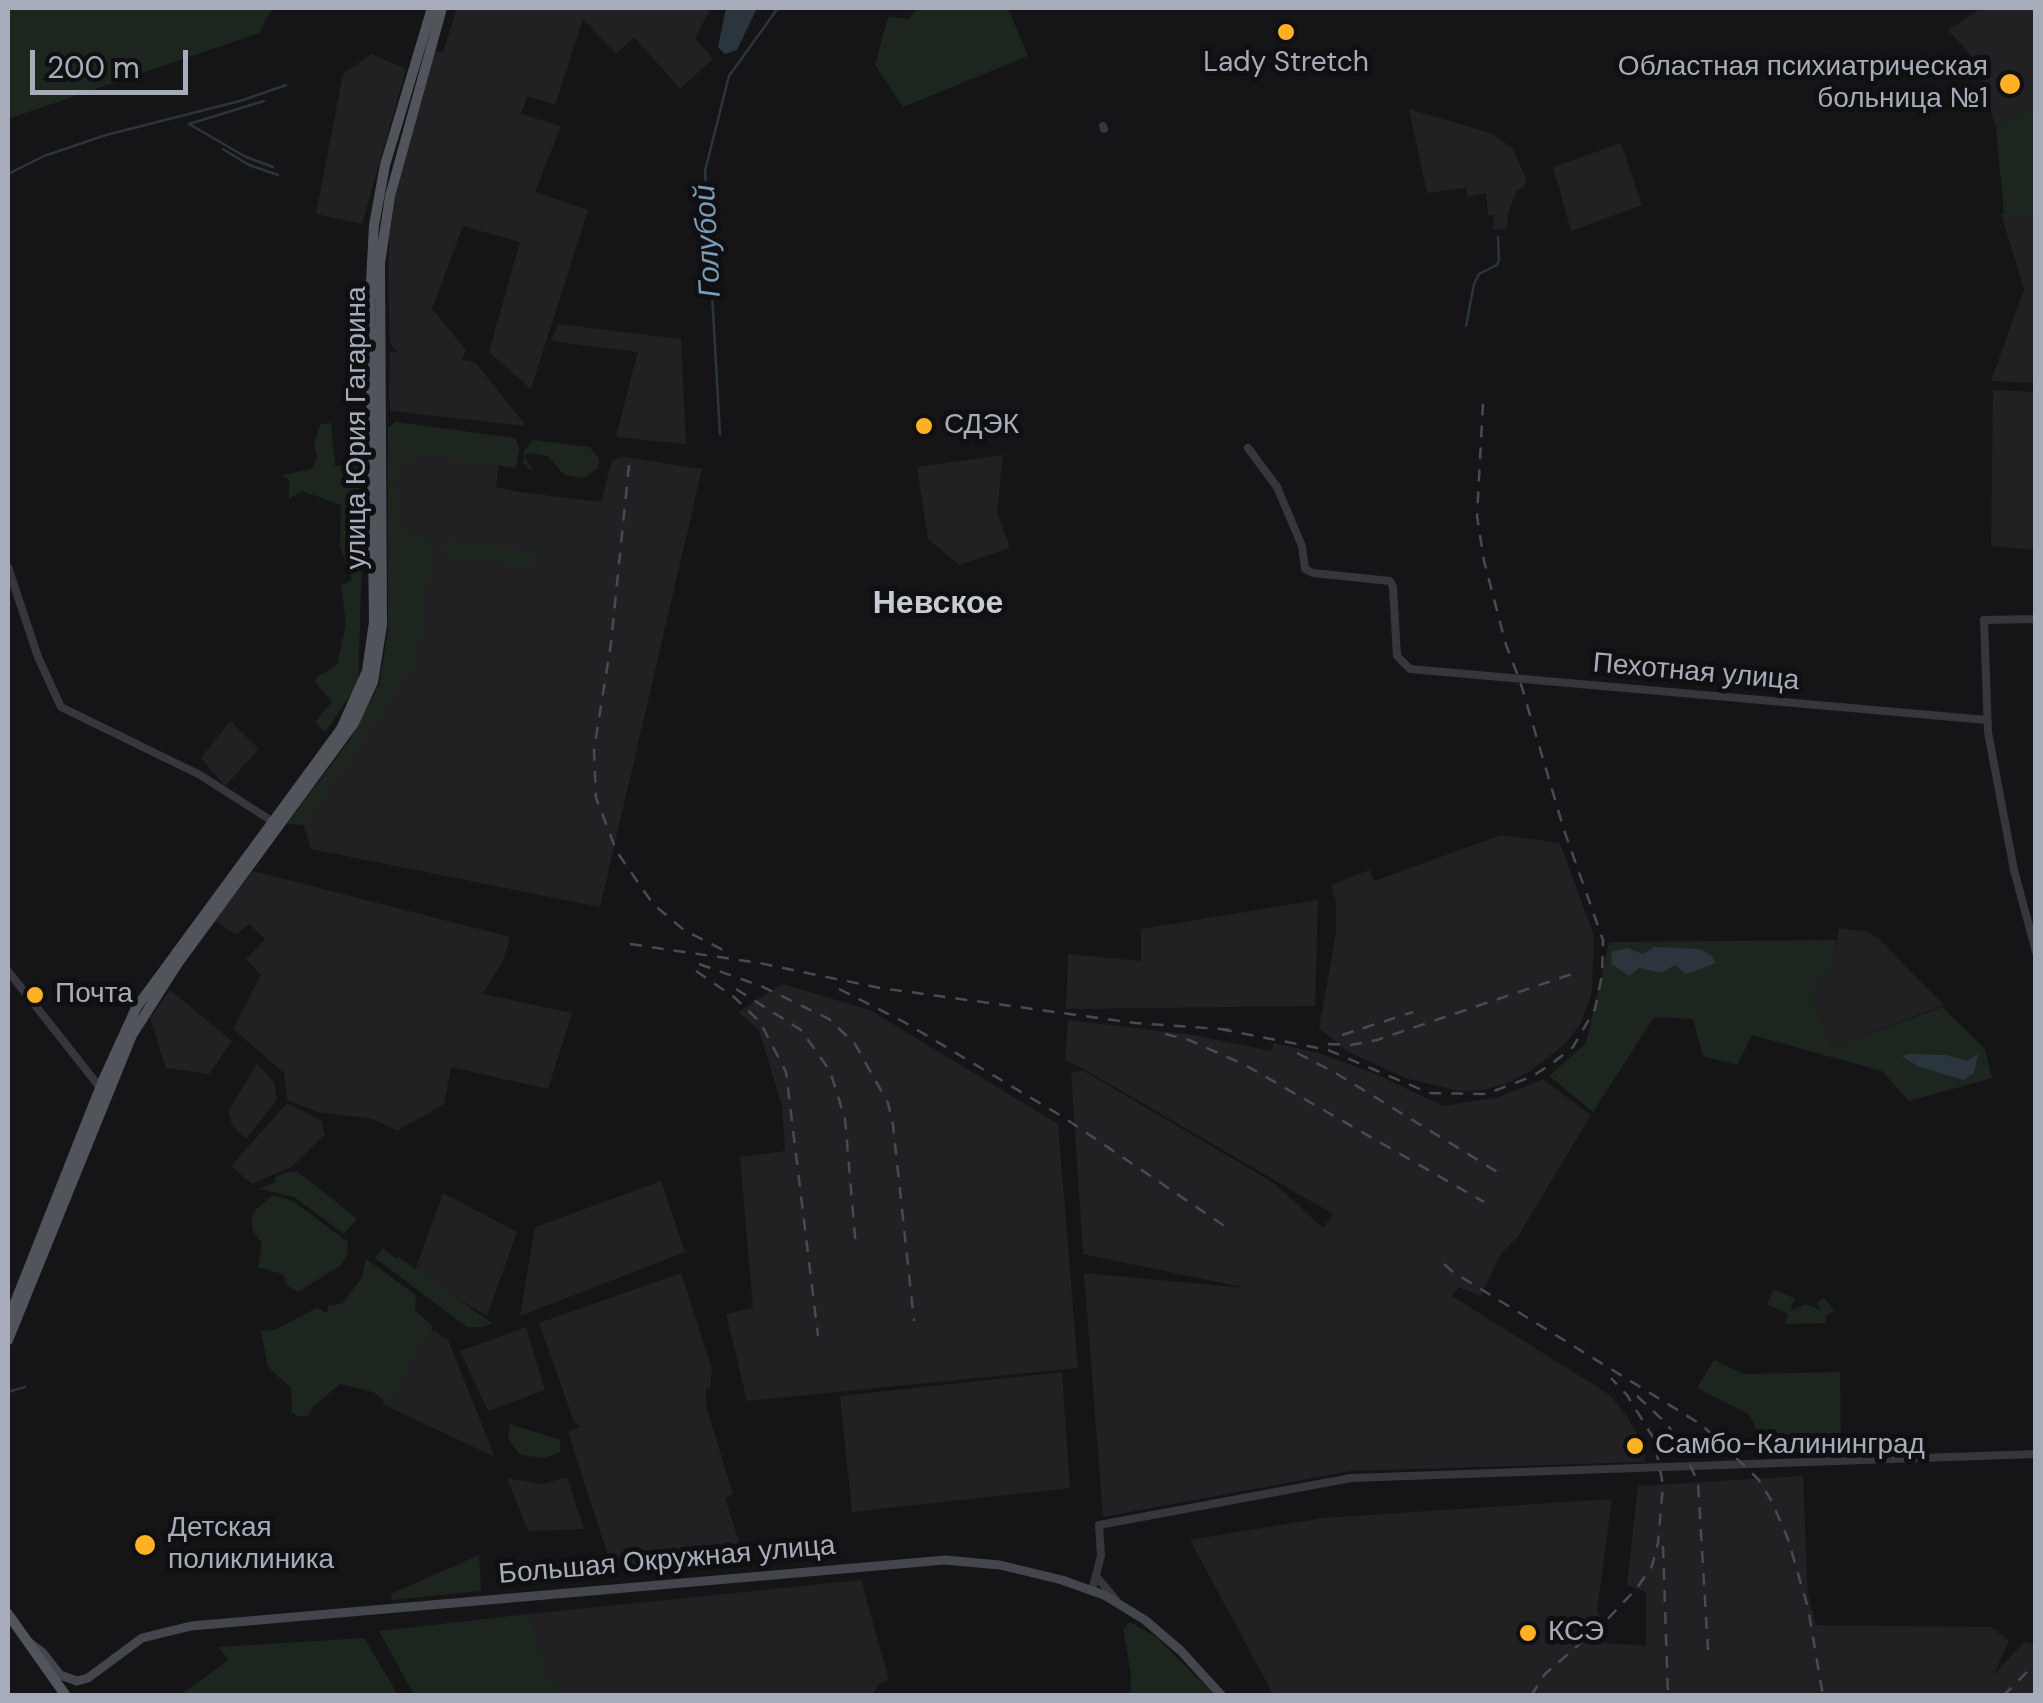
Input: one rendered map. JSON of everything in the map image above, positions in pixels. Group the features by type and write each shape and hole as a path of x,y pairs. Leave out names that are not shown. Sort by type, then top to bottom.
{"main road":[{"name":"улица Юрия Гагарина","path":"275,823 348,717 362,688 371,652 373,236 386,165 432,8"},
{"name":"улица Юрия Гагарина","path":"275,823 354,723 376,670 382,625 378,300 384,224 442,8"},
{"path":"8,1320 103,1091 164,974 275,823"},
{"path":"8,1340 127,1024 153,983 164,974"},
{"name":"Большая Окружная улица","path":"88,1678 142,1638 191,1626 945,1560 1000,1565 1092,1590 1145,1620 1180,1650 1222,1696"},
{"path":"8,1614 66,1696"},
{"path":"28,1642 64,1678 88,1678"},
{"path":"80,1692 88,1678"}],"street":[{"path":"379,416 394,416"},
{"name":"Пехотная улица","path":"1248,448 1277,487 1302,546 1306,569 1390,581 1396,656 1410,669 1987,720"},
{"path":"8,567 38,657 61,707 200,775 275,823"},
{"path":"2036,619 1984,620 1987,720 2014,870 2036,952"},
{"path":"8,971 30,1006 103,1091"},
{"path":"1092,1590 1101,1556 1099,1525 1351,1478 2036,1454"},
{"path":"1097,1576 1118,1603"}],"shaded area":[{"path":"8,8 272,8 259,33 8,119"},
{"path":"457,8 711,8 695,38 713,59 680,89 634,37 616,54 583,19 555,105 527,96 521,114 561,126 535,192 588,210 531,389 489,352 520,242 463,226 432,309 466,350 462,360 475,362 526,426 391,411 390,352 398,352 390,344 389,238 396,191 434,50 443,53"},
{"path":"726,8 757,8 737,50 725,54 718,47"},
{"path":"918,8 1008,8 1028,56 903,107 875,65 888,17 909,19"},
{"name":"Областная психиатрическая больница №1","path":"1982,8 2035,8 2035,104 1996,128 1978,63 1948,30"},
{"path":"371,54 406,69 362,224 316,214 343,74"},
{"path":"2035,104 2035,222 2004,212 1996,128"},
{"path":"1409,109 1493,134 1512,148 1527,180 1517,190 1507,229 1493,230 1494,215 1488,215 1486,193 1468,197 1466,188 1427,193"},
{"path":"1621,143 1642,205 1571,231 1553,167"},
{"path":"2008,212 2035,222 2035,383 1991,381 2024,289 2001,214"},
{"path":"558,324 681,339 686,444 616,437 638,352 551,341"},
{"path":"1993,390 2035,392 2035,550 1991,546"},
{"path":"395,422 515,438 519,448 516,468 424,455 413,457 400,468 395,485 398,520 408,532 427,540 432,550 417,660 305,825 287,824 349,741 379,685 388,631 388,428"},
{"path":"331,423 335,466 365,463 358,684 325,732 315,722 332,702 315,682 337,665 346,623 341,585 352,580 340,547 341,505 302,491 289,499 289,481 282,475 312,469 320,425"},
{"path":"394,429 501,443 496,487 519,492 601,502 612,460 624,457 702,469 600,907 311,849 301,818 398,686"},
{"path":"533,440 590,447 599,459 598,468 584,478 564,475 548,456 528,453 524,457 530,470 523,463 524,451"},
{"path":"1003,455 997,512 1010,548 959,565 928,539 917,467"},
{"path":"449,540 537,552 535,567 447,556 442,547"},
{"path":"230,721 259,749 225,786 201,758"},
{"path":"1501,835 1560,843 1594,936 1592,992 1581,1023 1565,1044 1508,1083 1459,1091 1405,1078 1347,1051 1319,1028 1336,933 1336,904 1331,885 1369,870 1374,881"},
{"path":"253,871 510,937 504,959 483,994 572,1013 548,1089 451,1067 444,1104 397,1131 373,1119 318,1112 287,1100 284,1073 233,1029 261,975 246,959 265,939 249,924 236,935 215,920"},
{"path":"1318,900 1315,1006 1066,1009 1068,954 1141,961 1141,929"},
{"path":"1839,928 1868,932 1878,938 1944,1005 1832,1048 1811,994 1833,964"},
{"path":"1836,940 1833,964 1811,994 1832,1048 1942,1007 1985,1049 1992,1078 1909,1101 1882,1071 1752,1035 1737,1065 1703,1056 1693,1019 1654,1017 1593,1112 1549,1076 1586,1043 1609,942"},
{"path":"1654,947 1701,949 1716,963 1686,974 1675,965 1662,973 1639,968 1629,976 1612,964 1611,952 1627,948 1643,954"},
{"path":"782,984 870,1010 1058,1124 1078,1368 747,1401 726,1314 753,1308 740,1157 785,1151 782,1106 759,1030 738,1012"},
{"path":"170,990 232,1041 209,1074 166,1068 150,1018"},
{"path":"1068,1020 1194,1035 1271,1051 1274,1043 1318,1053 1374,1073 1443,1106 1499,1097 1543,1079 1591,1115 1518,1236 1500,1255 1481,1296 1459,1287 1452,1296 1610,1395 1644,1448 1645,1462 1351,1471 1103,1517 1084,1273 1246,1288 1083,1254 1071,1072 1084,1071 1274,1183 1323,1228 1333,1214 1065,1060"},
{"path":"1978,1054 1974,1073 1964,1080 1919,1067 1902,1056 1946,1055 1967,1061"},
{"path":"257,1064 274,1082 277,1100 246,1139 232,1125 228,1111"},
{"path":"287,1103 321,1120 325,1135 291,1167 252,1184 231,1166"},
{"path":"297,1171 357,1219 344,1234 294,1197 259,1189 276,1182 275,1177"},
{"path":"661,1181 685,1252 520,1316 535,1227"},
{"path":"443,1193 517,1232 487,1316 414,1273"},
{"path":"273,1195 293,1201 348,1242 347,1256 341,1265 298,1292 286,1285 283,1274 258,1267 262,1244 252,1229 252,1218 254,1211"},
{"path":"383,1248 492,1323 467,1327 375,1258"},
{"path":"366,1259 416,1295 415,1310 433,1327 431,1332 419,1344 392,1400 387,1403 373,1392 340,1384 308,1416 298,1416 292,1412 291,1388 268,1367 261,1331 274,1330 317,1308 327,1313 328,1306 342,1304 361,1279"},
{"path":"681,1273 712,1369 706,1406 733,1494 725,1498 744,1557 612,1568 568,1432 580,1427 574,1422 539,1323"},
{"path":"1774,1289 1795,1299 1790,1311 1805,1304 1821,1310 1817,1303 1825,1298 1834,1311 1825,1316 1827,1323 1785,1324 1788,1314 1767,1304"},
{"path":"526,1327 545,1390 488,1411 460,1351"},
{"path":"435,1331 448,1340 495,1457 382,1404 424,1335"},
{"path":"1714,1360 1743,1374 1840,1372 1841,1443 1758,1432 1749,1414 1697,1388"},
{"path":"1062,1372 1070,1488 852,1512 840,1396"},
{"path":"510,1424 560,1440 560,1452 544,1458 520,1455 508,1438"},
{"path":"1803,1476 1808,1595 1816,1625 1991,1627 2009,1641 1993,1676 2024,1642 2035,1644 2035,1695 1273,1694 1190,1540 1323,1518 1612,1499 1597,1611 1604,1623 1604,1643 1646,1646 1646,1592 1627,1585 1638,1486"},
{"path":"567,1477 584,1529 528,1531 507,1478 543,1484"},
{"path":"479,1555 481,1591 392,1600 391,1594"},
{"path":"861,1580 889,1680 878,1685 873,1696 559,1695 555,1679 548,1680 529,1614"},
{"path":"529,1614 548,1679 555,1679 559,1695 414,1695 379,1631"},
{"path":"1130,1622 1156,1637 1215,1695 1131,1695 1123,1629"},
{"path":"364,1638 398,1695 180,1695 229,1660 218,1647"}],"waterway":[{"name":"Голубой","path":"720,434 705,171 729,76 778,8"},
{"path":"8,174 44,156 106,135 240,101 286,85"},
{"path":"189,124 264,101"},
{"path":"189,124 246,157 273,167"},
{"path":"223,149 249,165 278,175"},
{"path":"1466,326 1474,284 1479,274 1499,260 1498,237"},
{"path":"8,1392 25,1387"}],"railway":[{"path":"1220,1029 1328,1050 1429,1093 1486,1094 1533,1076 1554,1062 1573,1047 1595,1009 1602,975 1603,940 1564,830 1484,561 1477,516 1483,404"},
{"path":"629,465 611,643 594,750 596,798 617,852 653,904 684,930 727,952"},
{"path":"630,944 759,963 880,988 1135,1023 1234,1030"},
{"path":"699,964 761,986 829,1019 855,1044 888,1103 893,1125 914,1321"},
{"path":"696,971 734,997 760,1022 786,1072 818,1336"},
{"path":"1328,1044 1377,1040 1575,973"},
{"path":"736,989 801,1030 830,1071 845,1119 856,1248"},
{"path":"839,989 904,1022 1063,1117 1226,1227"},
{"path":"1342,1035 1413,1012"},
{"path":"1165,1034 1189,1040 1245,1065 1484,1202"},
{"path":"1297,1053 1504,1176"},
{"path":"1444,1264 1702,1425 1758,1479 1788,1539 1808,1608 1823,1696"},
{"path":"1531,1696 1545,1674 1604,1623 1637,1588 1652,1566 1658,1543 1663,1485 1654,1439 1627,1395 1611,1378"},
{"path":"1637,1396 1667,1424 1698,1483 1708,1650"},
{"path":"1663,1546 1668,1696"},
{"path":"2003,1696 2036,1663"}],"place":[{"name":"Lady Stretch","path":"1286,32"},
{"name":"Областная психиатрическая больница №1","path":"2010,84"},
{"name":"СДЭК","path":"924,426"},
{"name":"Почта","path":"35,995"},
{"name":"Самбо-Калининград","path":"1635,1446"},
{"name":"Детская поликлиника","path":"145,1545"},
{"name":"КСЭ","path":"1528,1633"}],"district":[{"name":"Невское","path":"938,605"}]}
